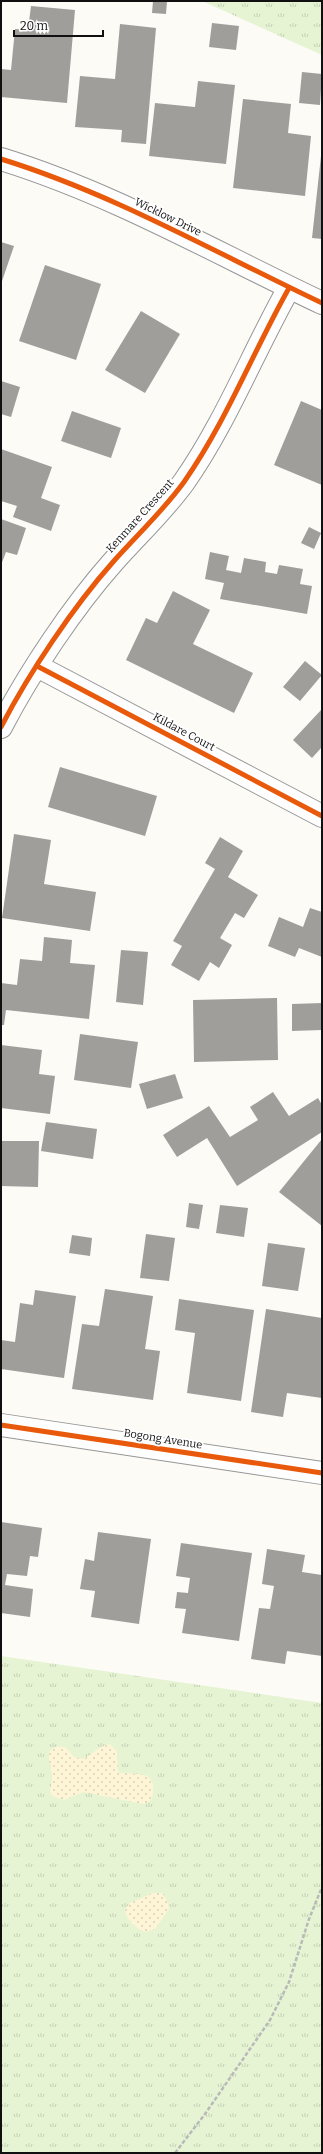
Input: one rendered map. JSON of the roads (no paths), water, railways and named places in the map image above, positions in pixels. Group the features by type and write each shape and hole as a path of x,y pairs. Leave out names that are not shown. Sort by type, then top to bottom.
{"street":[{"name":"Wicklow Drive","path":"1,159 42,172 101,195 322,303"},
{"name":"Kenmare Crescent","path":"1,727 37,666 93,586 166,505 197,463 289,288"},
{"name":"Kildare Court","path":"37,666 322,816"},
{"name":"Bogong Avenue","path":"1,1425 322,1473"}]}
